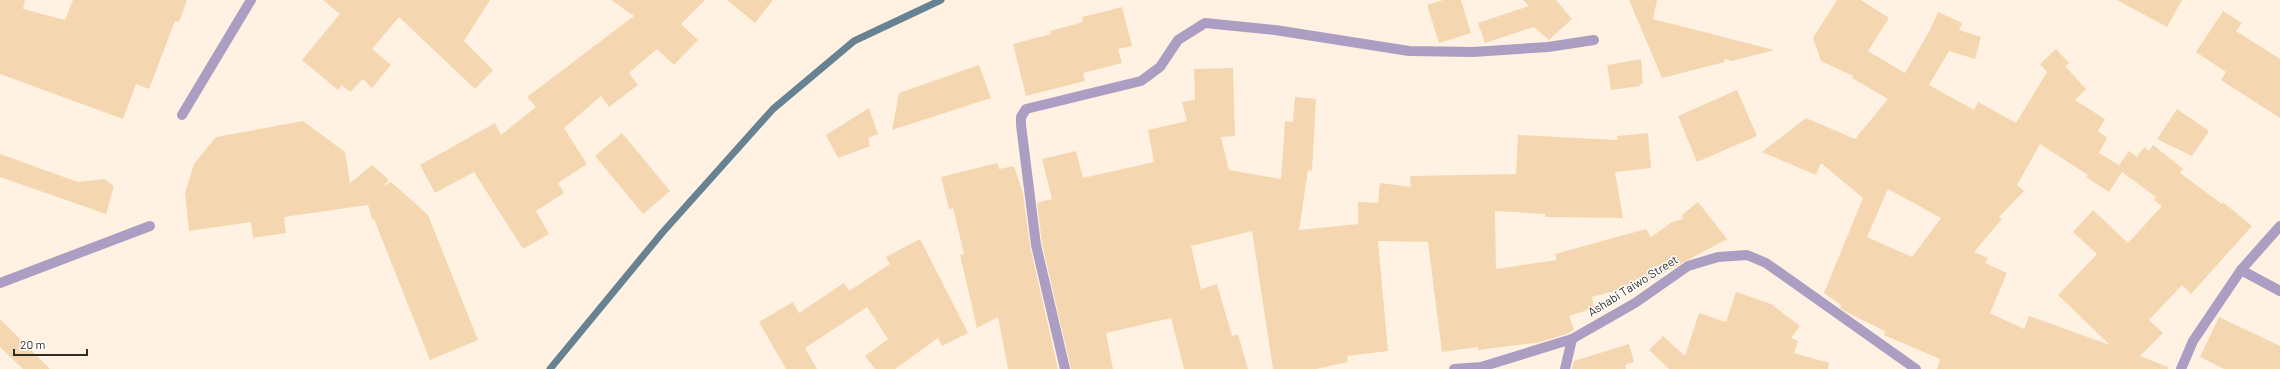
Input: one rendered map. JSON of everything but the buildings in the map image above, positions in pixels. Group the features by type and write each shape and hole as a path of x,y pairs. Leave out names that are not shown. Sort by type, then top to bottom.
{"street":[{"path":"182,115 251,0"},
{"path":"1065,369 1036,245 1021,126 1021,117 1026,109 1141,80 1160,67 1178,40 1205,23 1275,30 1409,51 1473,52 1548,47 1594,40"},
{"path":"0,283 150,226"},
{"path":"2181,369 2193,342 2241,270 2280,226"},
{"name":"Ashabi Taiwo Street","path":"1454,369 1482,367 1572,339 1635,303 1688,266 1718,257 1747,255 1766,263 1916,369"},
{"path":"2241,270 2280,291"},
{"path":"1565,369 1572,339"}],"waterway":[{"path":"550,369 662,233 773,109 854,41 941,0"}]}
